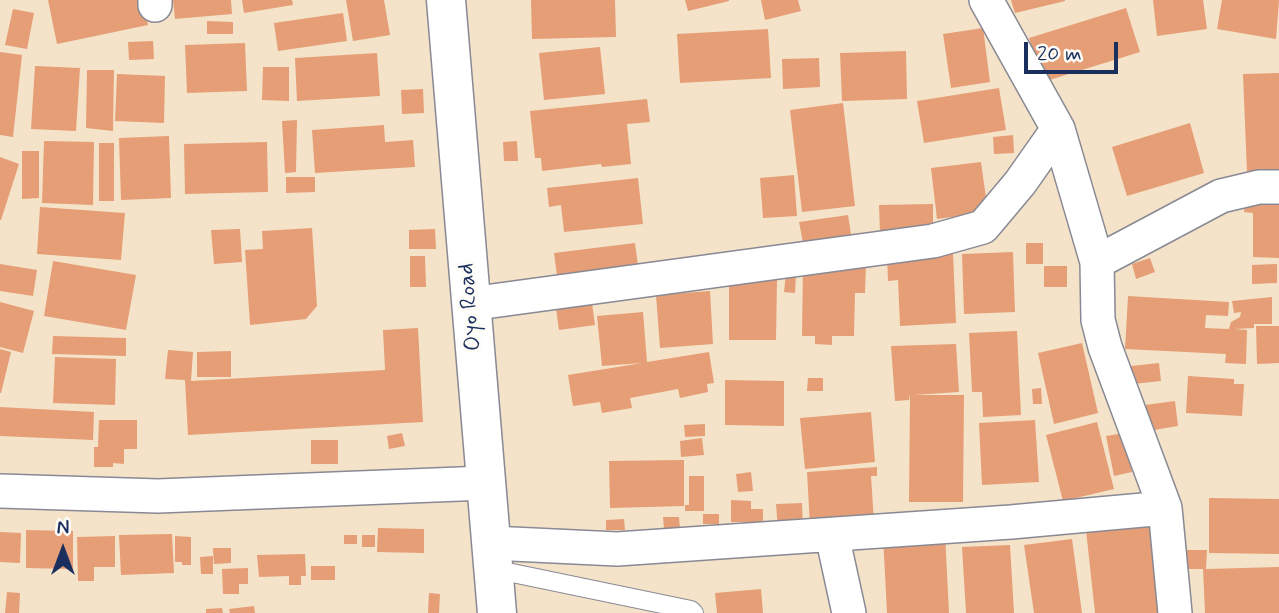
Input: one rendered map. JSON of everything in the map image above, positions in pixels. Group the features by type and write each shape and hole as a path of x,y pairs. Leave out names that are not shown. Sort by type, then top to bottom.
{"highway":[{"name":"Oyo Road","path":"446,0 497,613"}],"street":[{"path":"986,0 1058,129 1097,262 1098,320 1105,347 1165,508 1175,613"},
{"path":"470,304 933,241 983,227 1020,183 1058,129"},
{"path":"1097,262 1221,196 1259,187 1279,187"},
{"path":"0,491 158,496 485,483"},
{"path":"492,556 832,535 1165,508"},
{"path":"832,535 849,613"}],"lane":[{"path":"492,556 627,605 691,610 694,613"}],"building":[{"path":"48,0 143,0 148,25 57,44"},
{"path":"173,0 231,0 232,14 175,19"},
{"path":"242,0 292,0 293,5 244,13"},
{"path":"346,0 384,0 390,35 353,41"},
{"path":"531,0 615,0 616,37 532,39"},
{"path":"685,0 729,0 729,1 688,11"},
{"path":"761,0 798,0 801,11 765,20"},
{"path":"1011,0 1065,0 1065,1 1015,13"},
{"path":"1153,0 1203,0 1207,29 1157,36"},
{"path":"1222,0 1279,0 1276,39 1217,29"},
{"path":"1126,8 1140,52 1043,82 1029,38"},
{"path":"13,9 34,13 27,49 5,45"},
{"path":"343,13 347,41 278,51 274,23"},
{"path":"207,21 233,22 233,34 207,34"},
{"path":"983,28 990,82 951,88 943,34"},
{"path":"768,29 771,78 680,83 677,34"},
{"path":"153,41 154,59 129,60 128,42"},
{"path":"245,43 247,91 187,93 185,45"},
{"path":"600,47 605,94 544,100 539,53"},
{"path":"906,51 907,99 842,101 840,53"},
{"path":"0,52 22,55 13,137 0,135"},
{"path":"377,53 380,96 297,101 295,58"},
{"path":"819,58 820,87 783,89 782,59"},
{"path":"35,66 80,68 76,131 31,129"},
{"path":"263,67 289,67 289,101 262,100"},
{"path":"87,70 114,70 113,131 86,128"},
{"path":"1279,73 1279,172 1247,173 1243,74"},
{"path":"117,74 165,76 164,123 115,121"},
{"path":"999,88 1006,130 924,143 917,101"},
{"path":"423,89 424,113 402,114 401,90"},
{"path":"647,99 650,122 627,124 631,164 602,167 601,164 542,171 541,158 535,158 530,111"},
{"path":"843,103 855,206 802,212 790,110"},
{"path":"297,120 296,172 285,173 282,121"},
{"path":"1190,123 1204,173 1127,196 1112,147"},
{"path":"384,125 385,142 413,140 415,167 315,173 312,130"},
{"path":"1013,135 1014,153 994,154 993,137"},
{"path":"169,136 171,198 121,200 119,138"},
{"path":"44,141 94,142 93,205 42,203"},
{"path":"517,141 518,161 504,161 503,142"},
{"path":"267,142 268,192 185,194 184,144"},
{"path":"99,143 114,143 114,201 99,201"},
{"path":"22,151 39,151 39,198 22,199"},
{"path":"0,157 19,164 1,220 0,220"},
{"path":"981,162 988,212 937,219 931,168"},
{"path":"794,175 797,216 763,218 760,178"},
{"path":"286,177 315,177 315,192 286,193"},
{"path":"638,178 643,224 564,232 561,205 549,207 547,188"},
{"path":"1245,201 1279,202 1279,258 1253,257 1253,213 1244,212"},
{"path":"933,204 933,233 880,233 879,205"},
{"path":"40,207 125,213 121,260 37,254"},
{"path":"848,215 852,240 803,243 799,222"},
{"path":"312,228 317,306 306,319 250,325 245,250 263,249 262,231"},
{"path":"240,229 242,262 214,264 211,230"},
{"path":"435,229 436,249 409,249 409,230"},
{"path":"635,243 638,266 557,276 554,253"},
{"path":"1026,243 1043,243 1043,264 1026,264"},
{"path":"1013,252 1015,312 964,314 962,254"},
{"path":"953,253 956,323 900,326 898,280 888,281 887,256"},
{"path":"410,256 425,256 426,287 410,287"},
{"path":"1150,258 1155,272 1136,279 1132,264"},
{"path":"53,261 136,275 126,330 44,316"},
{"path":"0,264 37,270 33,296 0,291"},
{"path":"803,264 866,264 865,293 855,293 854,336 832,336 832,345 815,344 815,336 802,336"},
{"path":"1277,264 1277,283 1252,284 1252,265"},
{"path":"1044,266 1067,266 1067,287 1044,287"},
{"path":"786,273 796,274 795,293 784,292"},
{"path":"729,279 777,279 776,340 729,340"},
{"path":"710,291 713,344 660,348 656,295"},
{"path":"591,296 595,325 559,330 555,301"},
{"path":"1128,296 1229,302 1228,316 1206,315 1205,328 1229,329 1231,322 1240,317 1241,312 1234,313 1232,301 1272,297 1272,324 1254,324 1254,328 1234,329 1247,330 1246,364 1225,363 1226,354 1125,349"},
{"path":"0,302 34,311 23,353 0,347"},
{"path":"643,312 647,362 709,352 714,383 707,384 708,392 680,398 678,389 630,398 632,408 602,413 600,402 573,406 568,375 642,363 602,366 597,316"},
{"path":"1256,326 1279,326 1279,363 1257,364"},
{"path":"418,328 423,422 188,435 185,380 165,379 168,350 193,352 191,381 385,370 383,330"},
{"path":"1017,331 1021,415 983,417 982,392 972,392 969,333"},
{"path":"53,336 126,338 126,356 52,354"},
{"path":"1082,343 1098,413 1054,424 1038,353"},
{"path":"956,344 959,392 913,395 964,395 963,502 909,502 910,394 909,400 895,401 891,346"},
{"path":"0,349 11,352 1,393 0,393"},
{"path":"231,351 231,377 197,377 197,352"},
{"path":"55,357 116,359 115,405 53,403"},
{"path":"1159,363 1161,381 1133,384 1131,366"},
{"path":"1188,376 1234,379 1234,384 1244,384 1242,416 1186,413"},
{"path":"808,378 823,378 823,391 807,391"},
{"path":"725,380 784,381 784,426 725,425"},
{"path":"1041,388 1042,404 1033,404 1032,389"},
{"path":"1175,401 1178,426 1148,431 1145,405"},
{"path":"0,407 94,412 93,440 0,436"},
{"path":"871,412 875,462 805,469 800,418"},
{"path":"99,420 137,420 137,449 124,449 124,464 94,467 94,447 98,447"},
{"path":"1035,420 1039,482 982,485 979,423"},
{"path":"1097,422 1114,489 1063,501 1046,435"},
{"path":"705,424 705,436 685,437 684,425"},
{"path":"402,433 405,446 389,449 387,436"},
{"path":"1124,433 1132,472 1114,476 1106,436"},
{"path":"702,438 704,455 681,457 680,441"},
{"path":"311,440 338,440 338,464 311,464"},
{"path":"684,460 684,506 610,508 609,461"},
{"path":"877,467 877,476 871,476 874,522 810,526 807,472"},
{"path":"751,472 753,491 738,492 736,474"},
{"path":"689,476 704,476 704,511 685,511 685,505 689,505"},
{"path":"1209,498 1279,499 1279,554 1209,553"},
{"path":"731,500 751,501 751,509 763,509 763,522 731,522"},
{"path":"802,503 803,529 778,530 776,504"},
{"path":"703,514 719,514 719,524 703,524"},
{"path":"663,517 679,517 680,528 664,529"},
{"path":"624,519 625,530 606,530 606,520"},
{"path":"1153,523 1162,613 1095,613 1086,530"},
{"path":"378,528 424,529 424,553 377,552"},
{"path":"26,530 73,531 73,569 26,568"},
{"path":"0,532 21,533 20,563 0,562"},
{"path":"945,533 949,613 887,613 883,536"},
{"path":"172,534 174,573 121,575 119,535"},
{"path":"344,535 357,535 357,544 344,544"},
{"path":"362,535 375,535 375,547 362,547"},
{"path":"115,536 115,567 94,567 94,581 78,581 77,537"},
{"path":"175,536 191,537 191,565 175,562"},
{"path":"1072,539 1082,613 1034,613 1024,545"},
{"path":"1010,545 1014,613 966,613 962,547"},
{"path":"213,548 231,548 231,563 214,564"},
{"path":"1185,550 1207,550 1206,569 1279,567 1279,613 1205,613 1203,569 1185,569"},
{"path":"305,554 306,576 301,576 301,585 289,585 289,576 259,577 257,555"},
{"path":"213,556 213,574 201,574 200,557"},
{"path":"311,566 335,566 335,580 311,580"},
{"path":"248,568 248,584 239,584 239,594 223,594 222,569"},
{"path":"761,589 763,613 717,613 715,593"},
{"path":"7,592 20,593 19,613 5,613"},
{"path":"429,593 440,594 439,613 428,613"},
{"path":"254,606 255,613 230,613 229,609"},
{"path":"222,608 223,613 206,613 206,609"}]}
